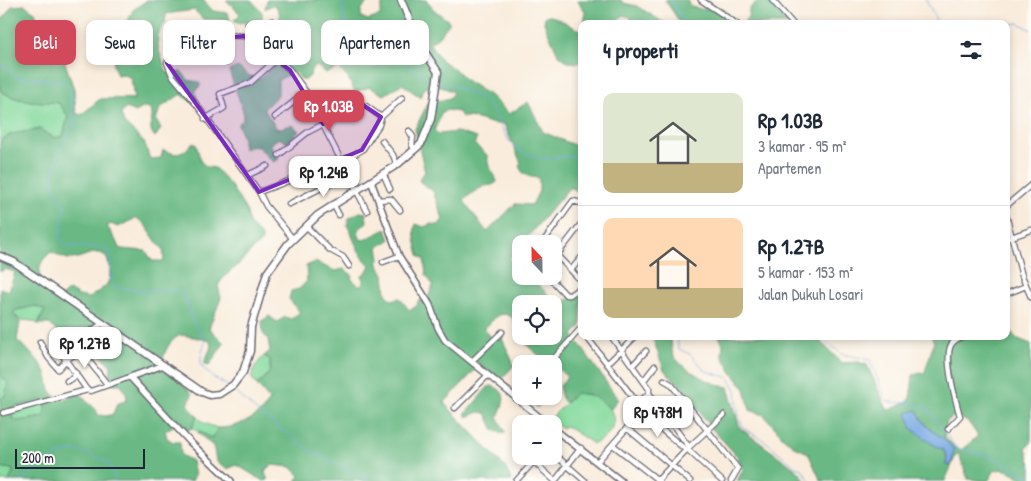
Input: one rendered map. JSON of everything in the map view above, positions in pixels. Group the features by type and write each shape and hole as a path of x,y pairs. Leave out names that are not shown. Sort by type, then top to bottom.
{"main road":[{"path":"0,256 14,262 206,394 215,395 230,387 248,362 251,328 269,268 306,226 333,204 397,165 424,140 439,77 437,69 419,43 401,0"}],"street":[{"path":"701,0 731,20"},
{"path":"772,0 790,20"},
{"path":"167,65 172,75 197,105 205,119 248,176 266,206 293,239"},
{"path":"205,119 224,108 220,94 250,83 270,65"},
{"path":"284,65 306,92 367,211"},
{"path":"276,117 306,92"},
{"path":"259,192 342,161 362,150 379,125 381,117 402,98"},
{"path":"279,155 308,132 363,105 381,117"},
{"path":"409,131 413,137 412,145 415,150"},
{"path":"382,142 393,155 397,165"},
{"path":"248,176 267,166"},
{"path":"384,173 390,189"},
{"path":"290,204 349,174"},
{"path":"371,181 399,256 430,305 438,328 445,340 512,395"},
{"path":"1010,203 1031,185"},
{"path":"378,200 391,199 400,210"},
{"path":"549,235 573,202 578,203"},
{"path":"333,204 339,214"},
{"path":"306,226 330,250 343,258 349,266"},
{"path":"562,246 578,227"},
{"path":"1010,229 1030,294"},
{"path":"1012,236 1031,230"},
{"path":"383,262 399,256"},
{"path":"562,260 578,278"},
{"path":"571,270 578,262"},
{"path":"557,285 566,295 570,295 578,289"},
{"path":"1010,292 1026,286"},
{"path":"40,342 56,368 60,368 67,359 82,351 88,334 102,324"},
{"path":"472,361 502,332"},
{"path":"556,355 578,332"},
{"path":"589,340 638,404 641,412 687,449 722,481"},
{"path":"615,340 644,380 649,393 687,449"},
{"path":"607,364 623,352 633,340"},
{"path":"948,428 960,416 952,382 950,346 955,340"},
{"path":"58,349 67,359 87,390"},
{"path":"82,351 107,384"},
{"path":"633,365 646,351"},
{"path":"2,413 87,390 91,391 164,365"},
{"path":"644,380 655,366"},
{"path":"67,381 73,378 76,373"},
{"path":"455,408 488,375"},
{"path":"130,377 190,442 231,481"},
{"path":"664,380 671,384 738,469 731,481"},
{"path":"638,404 649,393"},
{"path":"525,405 537,415"},
{"path":"597,462 641,412"},
{"path":"613,445 658,481 687,449 724,415"},
{"path":"628,429 673,464 690,481"},
{"path":"562,434 621,481"},
{"path":"537,465 555,481 581,448"},
{"path":"562,462 585,481"},
{"path":"516,481 531,465"}],"highlighted area":[{"path":"244,36 290,70 323,124 363,105 381,117 362,150 259,192 167,63 174,50 193,41"}],"green space":[{"path":"147,0 203,0 213,11 228,13 230,20 203,19 194,10 166,14 165,20 163,20 158,47 163,65 167,73 182,72 188,80 198,82 201,85 195,91 198,101 194,104 181,94 160,108 156,120 161,129 155,137 151,130 151,109 145,107 135,112 126,108 121,114 124,123 144,142 150,159 161,158 163,150 175,154 186,150 192,143 196,144 201,162 207,167 215,168 231,186 247,212 249,223 262,237 262,241 226,275 218,286 221,298 209,328 224,343 210,364 204,363 211,347 210,341 180,335 175,338 166,350 160,369 176,377 192,394 188,405 197,416 192,428 186,431 178,423 165,431 167,438 173,442 180,442 181,455 192,461 195,475 192,481 9,481 13,472 12,469 0,467 0,401 5,395 8,383 0,375 0,288 9,291 15,272 5,269 0,272 0,144 12,135 40,129 54,137 63,136 68,116 59,103 21,99 0,90 0,18 3,19 12,6 25,5 35,12 38,20 15,20 15,65 66,65 74,89 76,113 81,115 100,99 134,99 131,78 122,74 117,75 113,65 153,65 153,20 129,20 133,10","holes":["136,218 147,228 163,249 164,261 152,261 146,251 121,249 107,226 111,224 118,227","51,252 70,259 93,253 103,254 109,265 110,278 106,285 90,298 79,296 69,290 61,297 41,283 40,266","35,306 45,310 38,324 50,324 57,332 63,333 69,329 76,333 77,342 81,345 92,338 102,346 102,357 111,366 110,376 113,384 121,384 126,393 127,400 117,404 113,414 107,416 98,415 83,396 78,394 63,400 53,394 42,365 17,340 20,322 13,313 17,310","41,400 46,405 44,417 18,421 12,418 12,407"]},
{"path":"226,0 251,0 262,12 262,19 245,20 245,22 239,23 234,20 240,14"},
{"path":"267,0 369,0 361,10 361,17 368,20 321,20 321,65 429,65 429,43 442,61 457,71 467,81 491,96 509,114 528,102 543,132 578,147 578,192 573,188 569,188 529,235 512,235 512,255 509,259 512,262 512,285 539,285 548,295 512,295 512,318 509,315 498,315 484,329 492,338 501,336 512,361 512,367 501,380 481,366 444,403 505,467 512,481 296,481 300,476 291,467 273,465 266,469 265,473 268,480 263,481 237,465 227,469 219,464 213,446 198,433 199,431 211,438 217,432 217,428 224,428 248,421 262,411 266,405 269,399 257,385 266,377 270,367 270,359 264,356 270,351 268,339 263,334 262,321 269,316 277,322 285,317 291,319 300,312 289,299 291,291 299,289 307,281 306,266 315,262 335,271 344,269 352,275 351,279 360,286 363,283 362,275 366,273 370,265 359,251 347,225 349,218 360,212 366,213 367,222 358,230 360,239 364,240 386,229 390,240 378,247 380,259 377,262 384,274 386,294 392,300 400,298 409,310 417,306 418,301 428,296 433,285 426,275 424,258 420,257 419,254 415,240 415,227 416,224 424,227 431,224 439,225 443,219 433,191 420,182 419,178 425,172 415,129 428,103 450,98 453,92 431,86 424,89 420,97 402,84 384,95 369,87 355,92 348,78 339,68 326,73 317,66 311,69 310,76 305,80 302,80 294,72 278,80 278,95 264,109 277,129 292,125 299,131 287,143 279,138 270,144 279,159 274,162 258,147 243,149 243,139 238,124 243,120 243,111 229,71 238,67 248,75 260,79 273,65 311,65 311,20 280,20 280,15 274,4 265,9","holes":["447,110 459,112 462,117 504,124 521,163 519,166 522,172 539,178 539,191 532,205 515,204 487,232 464,201 479,189 497,182 489,167 488,156 474,144 477,138 457,132 439,134 434,131 442,112"]},
{"path":"383,0 426,0 433,9 449,21 449,24 436,39 429,43 429,20 368,20 380,16"},
{"path":"577,0 621,0 623,3 637,6 660,20 632,20 630,17 623,15 619,20 585,20 585,11"},
{"path":"665,0 687,0 690,6 701,9 714,7 725,11 724,20 678,20"},
{"path":"759,0 768,0 784,20 745,20 748,17 749,9"},
{"path":"545,16 550,16 578,29 578,63 568,62 558,54 544,23"},
{"path":"0,90 21,99 59,103 68,116 63,136 55,138 40,129 9,135 0,144"},
{"path":"578,292 578,329 573,335 618,399 611,409 593,395 576,393 565,403 562,399 562,383 567,377 562,373 562,355 538,355 527,345 562,345 562,304"},
{"path":"35,306 45,310 38,324 33,321 20,320 13,313 17,310"},
{"path":"1010,330 1016,338 1031,344 1031,443 1026,448 1031,465 1031,481 1021,479 1001,469 995,470 988,481 968,479 959,454 956,455 945,481 821,481 808,453 795,447 783,437 764,415 750,410 745,389 731,371 722,355 723,344 721,340 819,340 842,363 858,362 867,365 889,410 908,402 913,375 925,372 933,340 1010,340","holes":["917,410 930,429 954,450 951,466 946,465 947,457 943,449 912,429","956,415 969,423 978,436 960,451 944,436 947,421"]},
{"path":"653,340 672,340 672,352 684,366 698,376 728,387 740,428 800,473 805,481 737,481 743,470 737,456 713,430 681,386 664,370"},
{"path":"264,356 270,359 270,373 257,385 251,377 256,365"},
{"path":"0,375 8,383 5,395 0,401"},
{"path":"492,386 502,392 504,400 498,418 505,431 504,434 494,430 486,413 479,412 467,417 465,414 488,387"},
{"path":"576,393 598,399 612,412 614,420 612,428 594,444 566,426 562,428 562,415 554,415"},
{"path":"41,400 46,405 44,417 18,421 12,418 12,407"},
{"path":"197,416 204,423 217,428 217,432 210,438 192,428"},
{"path":"0,467 12,469 13,472 9,481 0,481"}],"water":[{"path":"917,410 930,429 954,450 951,466 946,465 947,456 943,449 912,429 907,413"}],"waterway":[{"path":"342,0 345,22 363,36 387,44 399,52 412,68 434,82"},
{"path":"671,0 683,20"},
{"path":"926,0 936,20"},
{"path":"1010,24 1019,23 1031,30"},
{"path":"0,63 17,77 63,81 69,87 75,123 58,156 53,175 55,191 65,204 60,237 65,246 104,248 110,252 112,287 147,291 174,289 185,297 193,321 205,342 201,356 201,366 214,378 228,386"},
{"path":"438,83 451,85 486,100 509,141 525,154 543,159 572,156 578,161"},
{"path":"677,340 679,349 690,354 706,371 729,378 736,390 738,413 743,428 768,443 795,467 802,469 810,481"},
{"path":"823,340 842,354 870,360 885,398 889,402 913,403 928,409 956,448 992,457 1031,478"},
{"path":"231,388 255,410 311,451 371,481"},
{"path":"21,481 50,460 75,451 86,453 109,463 114,474 114,481"}]}
